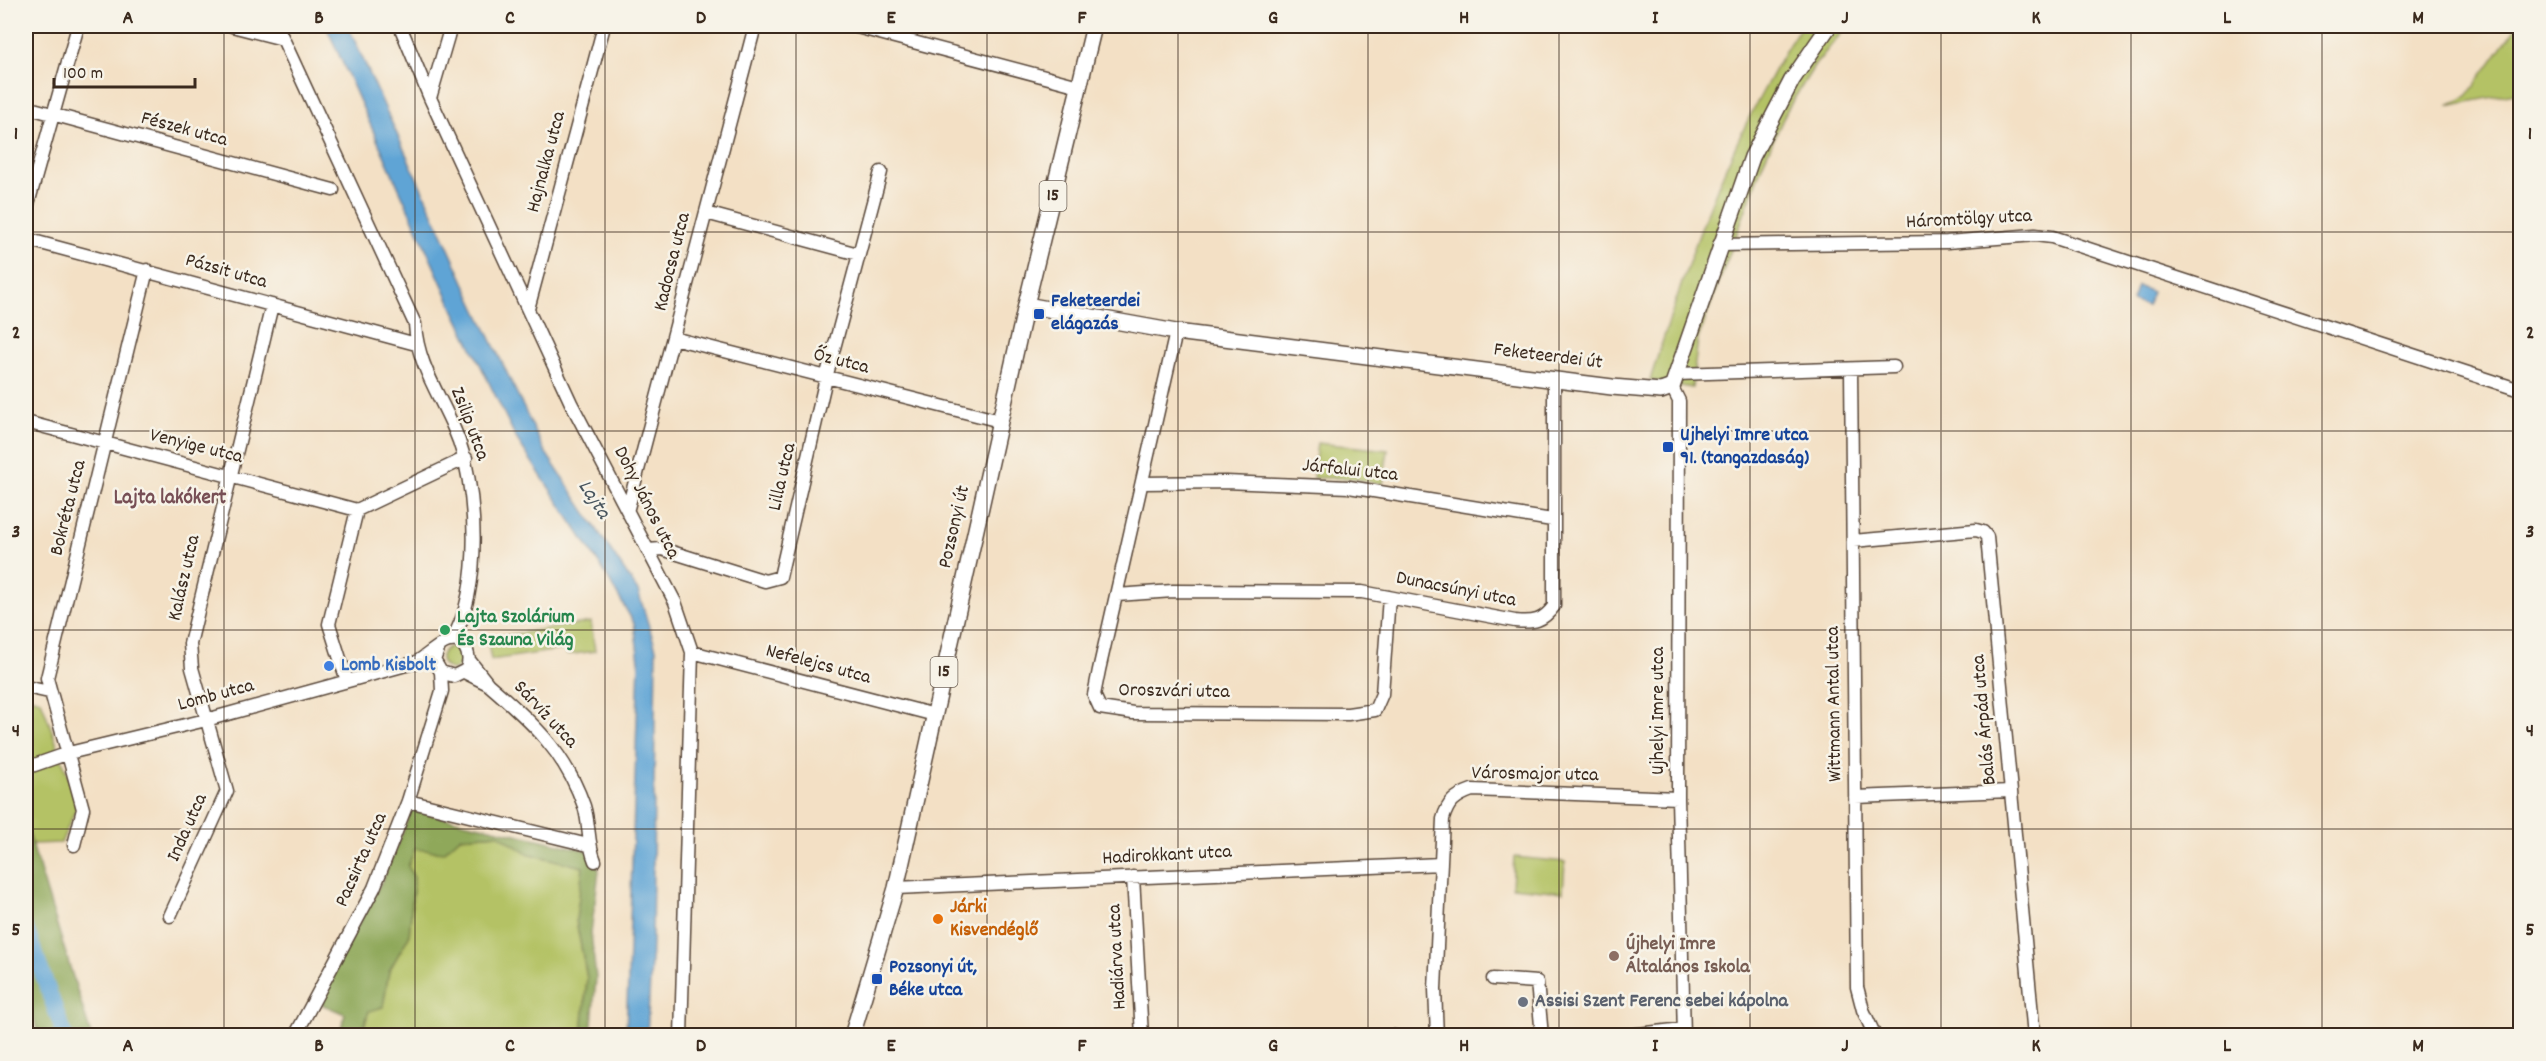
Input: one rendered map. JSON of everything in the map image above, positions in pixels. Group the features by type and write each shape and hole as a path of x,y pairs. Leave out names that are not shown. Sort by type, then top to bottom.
{"main road":[{"name":"Pozsonyi út","path":"852,1035 896,888 1026,305 1094,26"},
{"path":"1674,380 1743,178 1765,129 1792,80 1829,26"},
{"name":"Feketeerdei út","path":"1026,305 1176,332 1554,379 1661,391 1674,380"}],"street":[{"path":"26,211 78,26"},
{"path":"232,26 283,39"},
{"name":"Zsilip utca","path":"277,26 415,324 416,344 466,458 475,515 466,600 460,627"},
{"name":"Dohy János utca","path":"400,26 430,98 571,403 628,508 675,602 692,652 681,1035"},
{"path":"430,98 451,26"},
{"name":"Hajnalka utca","path":"528,309 604,26"},
{"name":"Kadocsa utca","path":"628,508 755,26"},
{"path":"853,26 1079,86"},
{"name":"Fészek utca","path":"26,107 333,190"},
{"name":"Lilla utca","path":"648,550 662,549 765,581 780,577 826,378 881,172"},
{"path":"706,213 858,254"},
{"name":"Háromtölgy utca","path":"1719,245 1947,242 2035,235 2052,237 2520,390"},
{"name":"Pázsit utca","path":"26,239 416,344"},
{"name":"Bokréta utca","path":"74,845 83,809 47,678 147,270"},
{"name":"Kalász utca","path":"207,720 192,668 189,644 272,305"},
{"name":"Oroszvári utca","path":"1176,332 1094,695 1101,708 1145,713 1348,714 1375,710 1382,693 1389,597"},
{"name":"Őz utca","path":"673,338 1000,421"},
{"path":"1674,380 1894,368"},
{"name":"Wittmann Antal utca","path":"1851,369 1857,987 1863,1010 1875,1035"},
{"name":"Dunacsúnyi utca","path":"1117,595 1173,591 1362,592 1515,621 1532,623 1546,618 1554,606 1552,520 1554,379"},
{"name":"Ujhelyi Imre utca","path":"1674,380 1679,401 1678,798 1683,1032"},
{"name":"Venyige utca","path":"26,422 105,445 230,475 357,510"},
{"path":"347,681 329,624 357,510 466,458"},
{"name":"Járfalui utca","path":"1143,483 1226,482 1349,487 1552,520"},
{"name":"Balás Árpád utca","path":"1853,541 1976,530 1986,535 2034,1035"},
{"path":"417,662 451,641 460,627"},
{"path":"442,691 462,670 463,645 460,627"},
{"path":"451,641 463,645"},
{"path":"439,647 434,660 442,691"},
{"name":"Nefelejcs utca","path":"692,652 935,715"},
{"path":"417,662 438,669 462,670"},
{"name":"Lomb utca","path":"26,768 69,753 207,720 417,662"},
{"name":"Sárvíz utca","path":"462,670 488,684 529,721 552,745 573,775 585,810 588,844 595,861"},
{"path":"26,687 49,692"},
{"name":"Pacsirta utca","path":"295,1035 374,888 408,801 442,691"},
{"name":"Inda utca","path":"170,916 227,791 207,720"},
{"name":"Városmajor utca","path":"1437,1035 1435,989 1440,864 1443,819 1447,804 1458,795 1472,790 1678,798"},
{"path":"1855,797 2011,791"},
{"path":"408,801 588,844"},
{"name":"Hadirokkant utca","path":"896,888 1440,864"},
{"name":"Hadiárva utca","path":"1133,877 1142,1035"},
{"path":"1493,979 1538,982 1542,1035"},
{"path":"26,1028 28,1035"},
{"path":"1620,1035 1683,1032"},
{"path":"1358,1035 1394,1035"}],"green space":[{"path":"1802,26 1847,26 1815,65 1787,110 1763,163 1698,339 1692,388 1650,380 1687,267 1731,155 1779,61"},
{"path":"2517,26 2520,26 2520,92 2447,106 2467,96"},
{"path":"1317,443 1388,450 1383,484 1351,478 1313,478"},
{"path":"591,622 595,651 567,655 566,649 491,660 487,638"},
{"path":"448,647 456,647 463,654 463,662 456,669 448,669 441,662 441,654"},
{"path":"26,696 41,700 78,804 61,843 32,844 26,824"},
{"path":"412,810 593,852 599,871 591,933 596,978 591,1035 582,1035 587,978 576,920 583,867 526,853 498,834 460,837 444,852 415,849 408,866 414,878 409,936 389,971 383,1007 369,1011 361,1035 339,1035 345,1014 316,1002 384,877"},
{"path":"26,824 91,1035 39,1035 26,993"},
{"path":"498,834 526,853 583,867 576,920 587,978 582,1035 361,1036 369,1011 383,1007 389,971 409,936 414,878 408,866 415,848 444,851 460,837"},
{"path":"1514,857 1565,862 1563,892 1512,887"}],"water":[{"name":"Lajta","path":"326,26 348,26 474,304 544,450 638,591 656,649 652,944 647,1035 626,1035 639,661 634,623 602,568 516,438 455,313"},
{"path":"2137,286 2152,292 2147,306 2132,301"}],"waterway":[{"path":"26,929 65,1036"}],"place":[{"name":"Feketeerdei elágazás","path":"1039,314"},
{"name":"Ujhelyi Imre utca 91. (tangazdaság)","path":"1668,447"},
{"name":"Lajta Szolárium És Szauna Világ","path":"445,630"},
{"name":"Lomb Kisbolt","path":"329,666"},
{"name":"Járki Kisvendéglő","path":"938,919"},
{"name":"Újhelyi Imre Általános Iskola","path":"1614,956"},
{"name":"Pozsonyi út, Béke utca","path":"877,979"},
{"name":"Assisi Szent Ferenc sebei kápolna","path":"1523,1002"}],"district":[{"name":"Lajta lakókert","path":"170,499"}]}
